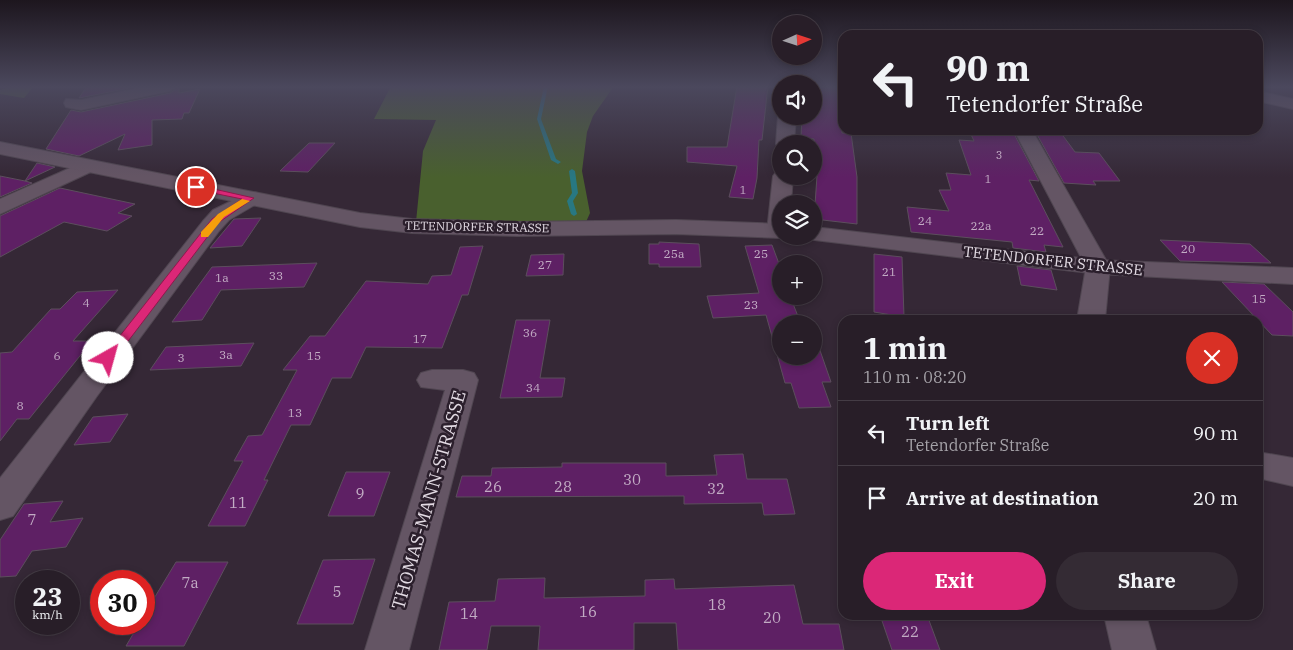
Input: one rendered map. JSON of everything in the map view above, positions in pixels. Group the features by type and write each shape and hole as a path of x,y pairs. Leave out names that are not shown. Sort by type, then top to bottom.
{"street":[{"path":"1026,135 1098,267 1092,315"},
{"name":"TETENDORFER STRASSE","path":"0,148 360,220 429,228 667,225 772,231"},
{"path":"0,207 88,166"},
{"path":"0,505 86,388 211,226 221,216 250,198"},
{"name":"TETENDORFER STRASSE","path":"822,235 1098,267 1293,276"},
{"name":"THOMAS-MANN-STRASSE","path":"387,650 463,380 432,380"},
{"path":"1263,466 1293,472"},
{"path":"1126,620 1134,650"}],"green space":[{"path":"375,116 593,116 587,132 582,171 590,213 586,222 416,222 423,151 436,120 374,119"}],"building":[{"path":"67,116 183,116 182,119 152,120 152,145 118,150 125,134 79,156 46,149"},
{"path":"732,116 765,116 762,140 759,140 757,178 753,199 729,197 737,166 687,162 687,147 727,147"},
{"path":"822,116 838,116 838,135 851,135 857,177 857,224 822,220 822,195 816,195 816,185 822,185 822,135 801,135 802,125 822,125"},
{"path":"971,135 1015,135 1039,181 1029,180 1063,247 1044,245 1046,252 1013,248 1012,242 911,232 907,207 949,211 939,190 951,190 946,173 971,175 959,140 974,141"},
{"path":"1037,135 1062,135 1075,152 1099,153 1120,181 1093,181 1096,185 1064,183"},
{"path":"309,143 335,143 308,172 280,171"},
{"path":"37,163 55,167 25,181"},
{"path":"0,176 32,183 0,197"},
{"path":"60,188 135,204 118,213 132,216 107,231 64,222 0,257 0,216"},
{"path":"261,218 242,246 210,248 234,219"},
{"path":"1160,240 1250,244 1271,263 1180,261"},
{"path":"659,242 699,244 701,267 659,267 659,264 649,264 649,244 659,244"},
{"path":"772,245 776,255 772,255 772,305 794,305 797,315 772,315 772,336 766,315 713,318 707,296 759,293 745,246"},
{"path":"483,246 468,295 462,295 442,348 366,347 351,378 332,378 310,425 291,425 264,480 268,480 245,526 208,526 243,461 234,461 248,436 262,435 297,370 283,370 310,336 325,336 366,281 428,284 432,276 451,275 460,247"},
{"path":"564,254 563,275 526,276 531,255"},
{"path":"874,254 902,257 904,315 874,312"},
{"path":"317,263 304,287 221,290 202,320 172,322 212,267"},
{"path":"1017,266 1051,270 1057,290 1021,285"},
{"path":"1222,282 1264,284 1293,312 1293,336 1272,335 1263,325 1263,315 1253,315"},
{"path":"118,290 73,341 92,341 29,419 17,419 0,441 0,353 12,352 51,309 60,309 77,292"},
{"path":"516,320 550,320 540,378 565,378 562,397 500,398"},
{"path":"254,343 241,366 150,370 166,347"},
{"path":"822,356 831,382 822,382 831,407 799,408 791,383 785,383 780,365 822,365"},
{"path":"128,414 110,442 74,445 93,417"},
{"path":"743,454 747,479 787,479 795,514 764,515 762,503 684,504 684,496 456,497 462,476 491,476 492,468 562,467 562,463 666,463 666,476 717,475 714,455"},
{"path":"346,472 390,472 374,516 328,516"},
{"path":"63,501 50,522 83,518 66,547 32,551 20,570 15,570 15,576 0,577 0,540 24,504"},
{"path":"375,559 353,624 297,624 323,560"},
{"path":"176,562 228,562 184,646 126,646 132,635 155,635 155,597"},
{"path":"545,578 544,598 645,596 645,580 674,579 675,589 794,585 803,624 839,624 844,650 678,650 676,623 634,623 634,650 538,650 540,626 491,626 487,650 439,650 449,602 495,601 498,579"},
{"path":"882,620 929,620 940,650 892,650"}],"waterway":[{"path":"540,116 554,160 558,162"},
{"path":"572,171 575,193 570,201 574,214"}],"slow traffic":[{"path":"204,235 221,216 246,201"}],"route":[{"path":"108,358 215,221 250,198 196,187"}]}
